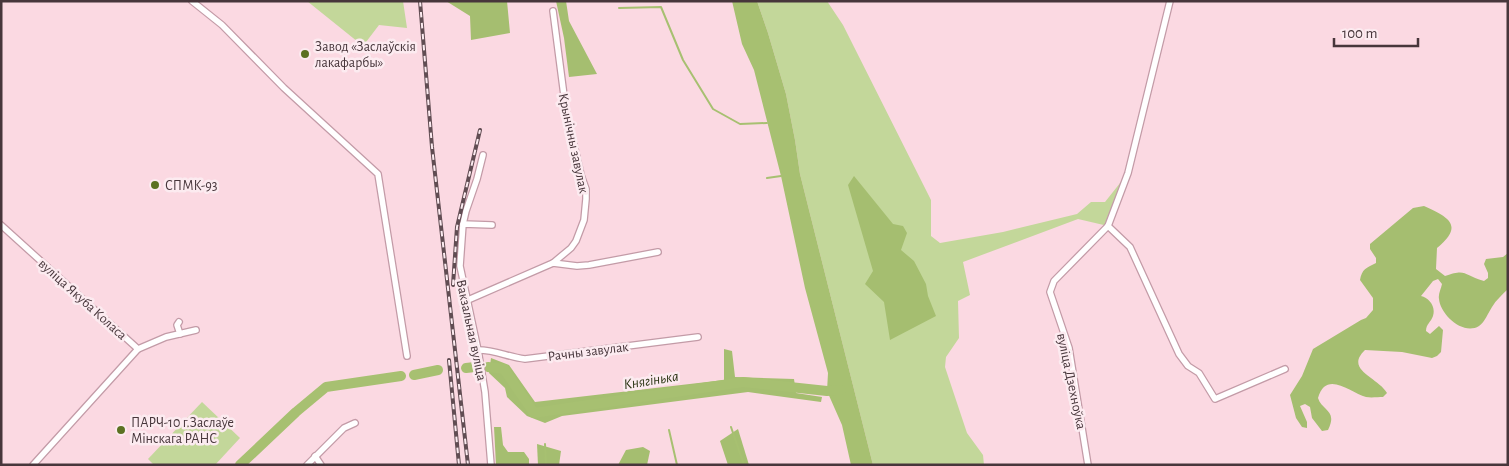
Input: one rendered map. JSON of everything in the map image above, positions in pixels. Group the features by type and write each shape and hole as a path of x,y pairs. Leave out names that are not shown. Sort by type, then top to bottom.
{"street":[{"path":"192,1 222,25 284,88 378,174 406,356"},
{"path":"1170,1 1128,173 1108,226 1130,247 1180,354 1188,366 1199,373 1215,399 1285,369"},
{"name":"Крынічны завулак","path":"553,11 566,111 586,189 586,199 584,220 576,241 571,248 553,263"},
{"name":"Вакзальная вуліца","path":"483,155 478,179 463,224 460,266 485,392 491,465"},
{"path":"463,224 492,225"},
{"name":"вуліца Якуба Коласа","path":"1,225 138,349 33,465"},
{"name":"вуліца Дзехноўка","path":"1088,465 1068,348 1050,292 1054,281 1108,226"},
{"path":"468,300 553,263 577,266 589,265 658,252"},
{"path":"179,322 177,325 180,334"},
{"path":"138,349 166,337 196,330"},
{"name":"Рачны завулак","path":"478,350 491,350 525,359 698,337"},
{"path":"307,465 344,428 355,423"},
{"path":"315,456 321,465"}],"shaded area":[{"path":"307,1 403,1 407,28 379,25 363,46"},
{"path":"446,1 507,1 510,33 471,40 470,16"},
{"path":"556,1 566,1 569,21 597,74 569,77 564,38"},
{"path":"732,1 757,1 768,33 786,94 800,174 873,465 851,465 842,425 827,391 828,373 805,288 781,176 754,70 742,44"},
{"path":"757,1 827,1 843,25 931,200 931,236 940,243 1003,232 1077,214 1091,202 1105,202 1128,173 1108,226 1078,219 963,262 970,295 958,301 959,338 946,357 945,367 967,433 983,455 984,465 873,465 800,174 786,94"},
{"path":"854,176 893,224 903,226 907,233 901,250 914,261 926,284 928,296 936,316 890,340 884,302 865,284 873,271 848,185"},
{"path":"1424,206 1446,218 1452,228 1445,240 1437,248 1436,269 1445,276 1461,272 1484,281 1488,278 1484,264 1486,259 1503,257 1508,253 1508,289 1495,302 1485,320 1479,326 1466,328 1453,322 1443,311 1439,297 1442,284 1438,279 1433,281 1421,296 1429,301 1434,309 1426,331 1430,334 1439,326 1443,330 1441,352 1432,358 1402,352 1365,350 1358,363 1360,368 1383,387 1387,393 1383,397 1368,397 1339,385 1327,385 1322,389 1318,398 1331,418 1328,430 1322,431 1312,418 1310,407 1305,404 1300,406 1307,422 1307,428 1302,427 1296,418 1290,395 1302,376 1313,349 1366,318 1373,310 1373,298 1360,280 1365,269 1376,263 1376,258 1370,249 1370,244 1413,208"},
{"path":"724,349 732,351 735,377 794,379 796,393 822,397 821,402 748,392 562,416 545,423 527,416 507,397 505,388 489,373 491,358 509,365 535,402 724,380"},
{"path":"202,402 240,438 215,465 154,465 148,459"},
{"path":"494,427 501,427 503,445 508,452 524,452 529,459 529,465 496,465"},
{"path":"738,429 749,465 728,465 720,441"},
{"path":"537,444 561,451 559,465 538,465"},
{"path":"643,447 650,451 647,465 618,465 626,450"}],"waterway":[{"path":"619,8 661,7 683,60 713,109 740,124 767,123"},
{"path":"767,178 781,176"},
{"name":"Княгінька","path":"466,368 475,367"},
{"name":"Княгінька","path":"488,367 504,369 534,413 743,382 827,391 841,390"},
{"name":"Княгінька","path":"414,375 438,370"},
{"name":"Княгінька","path":"240,465 296,412 326,387 401,376"},
{"path":"731,427 744,465"},
{"path":"669,430 677,465"},
{"path":"545,444 546,465"}],"railway":[{"path":"420,1 432,147 468,465"},
{"path":"453,285 457,227 480,130"},
{"path":"449,360 459,465"}],"place":[{"name":"Завод «Заслаўскія лакафарбы»","path":"305,54"},
{"name":"СПМК-93","path":"155,185"},
{"name":"ПАРЧ-10 г.Заслаўе Мінскага РАНС","path":"121,430"}]}
